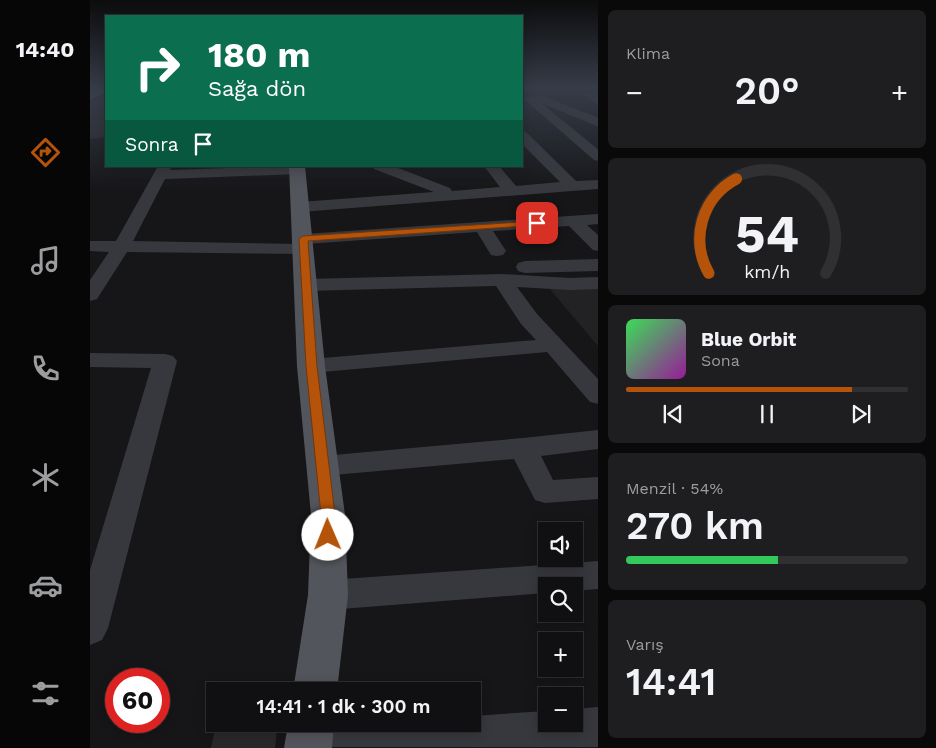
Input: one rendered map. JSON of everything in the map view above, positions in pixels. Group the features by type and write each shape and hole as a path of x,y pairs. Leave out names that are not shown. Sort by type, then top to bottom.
{"main road":[{"path":"298,168 311,366 328,515 328,595 316,682"}],"street":[{"path":"558,122 598,158"},
{"path":"523,137 572,186"},
{"path":"382,167 447,193"},
{"path":"492,167 510,190"},
{"path":"90,295 122,246 163,170 298,168"},
{"path":"436,174 447,193"},
{"path":"300,207 447,193 598,184"},
{"path":"90,246 304,244 482,227 598,219"},
{"path":"573,220 598,246"},
{"path":"482,227 497,251"},
{"path":"379,282 378,277 382,273 389,272 598,265"},
{"path":"306,285 502,280 570,284 598,283"},
{"path":"502,280 529,319 598,396"},
{"path":"311,366 552,345"},
{"path":"90,360 165,362 90,628"},
{"path":"322,466 522,448 598,439"},
{"path":"522,448 545,492 598,488"},
{"path":"328,595 598,575"},
{"path":"309,740 598,727"}],"shaded area":[{"path":"598,287 598,346 549,288"}],"building":[{"path":"90,122 105,122 105,137 90,139"},
{"path":"214,732 277,732 275,748 211,748"}],"route":[{"path":"328,535 328,515 311,366 303,239 537,223"}]}
